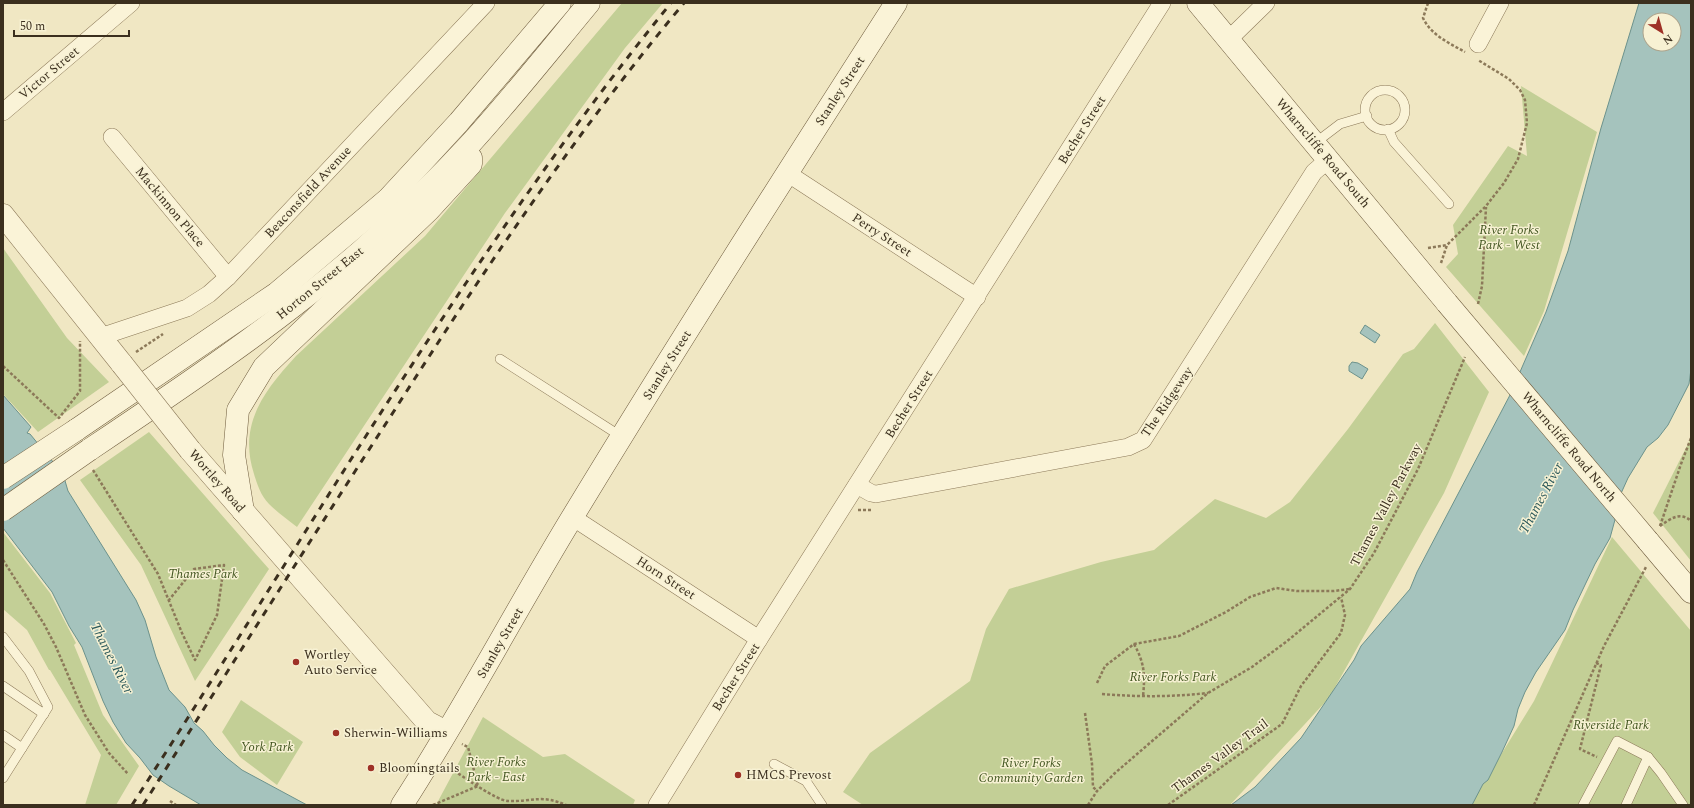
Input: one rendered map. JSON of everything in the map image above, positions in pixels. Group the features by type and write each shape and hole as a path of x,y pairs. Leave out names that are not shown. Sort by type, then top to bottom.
{"main road":[{"name":"Horton Street East","path":"3,478 66,424 277,293 388,199 459,122 560,3"},
{"name":"Horton Street East","path":"3,510 91,460 198,376 306,298 369,244 430,185 471,142 589,3"},
{"name":"Stanley Street","path":"402,805 454,738 494,653 572,517 787,173 896,3"},
{"name":"Wharncliffe Road South","path":"1198,3 1448,303"},
{"path":"243,511 234,455 238,410 264,368 428,211 471,164 471,142"},
{"name":"Wortley Road","path":"3,215 90,338 122,364 190,450 427,722 454,738"},
{"name":"Wharncliffe Road North","path":"1448,303 1654,533 1691,592"}],"street":[{"name":"Victor Street","path":"3,112 131,3"},
{"name":"Beaconsfield Avenue","path":"90,338 187,308 209,294 228,276 486,3"},
{"name":"Becher Street","path":"657,805 759,639 1162,3"},
{"path":"1228,40 1266,3"},
{"path":"1475,53 1500,3"},
{"name":"Mackinnon Place","path":"112,137 228,276"},
{"name":"The Ridgeway","path":"857,485 871,493 876,494 1128,447 1143,440 1314,172 1321,151"},
{"name":"Perry Street","path":"787,173 976,297"},
{"name":"Horn Street","path":"572,517 759,639"}],"lane":[{"path":"1387,90 1393,91 1402,100 1405,110 1403,119 1399,124 1388,129 1378,128 1373,125 1366,116 1366,103 1374,93 1387,90"},
{"path":"1321,151 1340,124 1366,116"},
{"path":"1388,129 1394,142 1449,204"},
{"path":"500,359 622,437"},
{"path":"3,637 29,671 48,707 3,778"},
{"path":"3,686 44,714"},
{"path":"3,736 22,748"},
{"path":"1583,805 1617,741 1648,757 1662,773 1683,805"},
{"path":"1626,805 1648,757"},
{"path":"774,764 806,781 822,805"}],"path":[{"path":"1428,3 1423,18 1432,32 1475,53 1509,79 1520,90 1525,100 1527,123 1518,159 1504,183 1486,206 1447,245 1441,263"},
{"path":"1478,304 1482,286 1486,206"},
{"path":"1428,248 1447,245"},
{"path":"122,364 131,355 164,333"},
{"path":"3,366 66,424 80,391 90,338"},
{"name":"Thames Valley Parkway","path":"1088,805 1097,791 1150,742 1208,693 1252,667 1286,642 1350,589 1374,553 1418,469 1465,357"},
{"path":"1654,533 1691,438"},
{"path":"91,460 158,574 169,600 195,660 217,615 224,565 194,569 169,600"},
{"path":"1654,533 1676,516 1684,516 1691,521"},
{"path":"3,560 44,624 56,647 85,715 109,753 128,774"},
{"path":"1534,805 1596,663 1645,569"},
{"path":"1097,683 1105,666 1134,644 1179,636 1226,612 1250,597 1276,588 1297,591 1334,591 1350,589"},
{"name":"Thames Valley Trail","path":"1168,805 1282,724 1301,686 1342,633 1346,615 1341,597"},
{"path":"1134,644 1141,657 1145,675 1143,697"},
{"path":"1596,663 1601,665 1580,749 1606,762"},
{"path":"1102,694 1143,697 1171,697 1208,693"},
{"path":"1085,713 1092,764 1093,787 1097,791"},
{"path":"454,738 468,747 478,786"},
{"path":"450,768 478,786 507,801 543,798 566,805"},
{"path":"432,805 478,786"},
{"path":"170,801 176,805"}],"green space":[{"path":"622,3 663,3 625,48 505,213 297,527 266,501 254,474 250,456 249,439 257,409 264,396 284,369 296,356 425,236"},
{"name":"River Forks Park - West","path":"1521,86 1597,132 1544,311 1524,356 1446,267 1458,254 1453,225 1508,146 1527,156"},
{"path":"3,248 67,338 109,382 38,432 3,394"},
{"name":"River Forks Park","path":"1435,323 1489,392 1444,493 1329,698 1230,805 863,805 843,792 870,753 970,681 986,629 1009,589 1101,562 1154,550 1215,499 1266,518 1290,502 1348,429 1403,354 1414,349"},
{"name":"Thames Park","path":"149,432 269,569 195,681 141,565 80,480"},
{"path":"1691,438 1691,561 1653,513"},
{"path":"3,532 50,593 76,643 74,645 103,715 139,766 116,805 85,805 101,755 49,670 27,630 3,609"},
{"name":"Riverside Park","path":"1612,537 1691,631 1691,805 1470,805 1534,701"},
{"name":"York Park","path":"241,700 303,742 277,785 240,757 222,732"},
{"name":"River Forks Park - East","path":"483,717 543,757 565,754 635,800 633,805 436,805"}],"water":[{"name":"Thames River","path":"1639,3 1691,3 1691,369 1689,384 1668,425 1658,438 1647,447 1628,478 1618,500 1616,516 1610,538 1595,564 1565,630 1536,672 1525,692 1518,709 1514,726 1488,780 1483,784 1472,805 1231,805 1255,787 1301,738 1354,660 1361,646 1410,589 1417,572 1510,395 1546,312 1568,251 1601,128"},
{"path":"1365,325 1380,335 1375,343 1360,333"},
{"path":"1352,362 1358,363 1368,369 1362,379 1349,371 1349,366"},
{"name":"Thames River","path":"3,395 31,427 27,433 30,434 63,474 68,491 136,600 145,620 156,657 169,690 185,707 194,723 227,758 242,770 307,805 201,805 153,775 126,743 113,722 103,701 82,647 69,626 52,592 3,528"}],"railway":[{"path":"132,805 348,464 463,287 543,171 627,58 671,3"},
{"path":"143,805 362,460 497,254 606,101 684,3"}],"place":[{"name":"Wortley Auto Service","path":"296,662"},
{"name":"Sherwin-Williams","path":"336,733"},
{"name":"Bloomingtails","path":"371,768"},
{"name":"HMCS Prevost","path":"738,775"}],"park label":[{"name":"River Forks Community Garden","path":"1031,770"}]}
